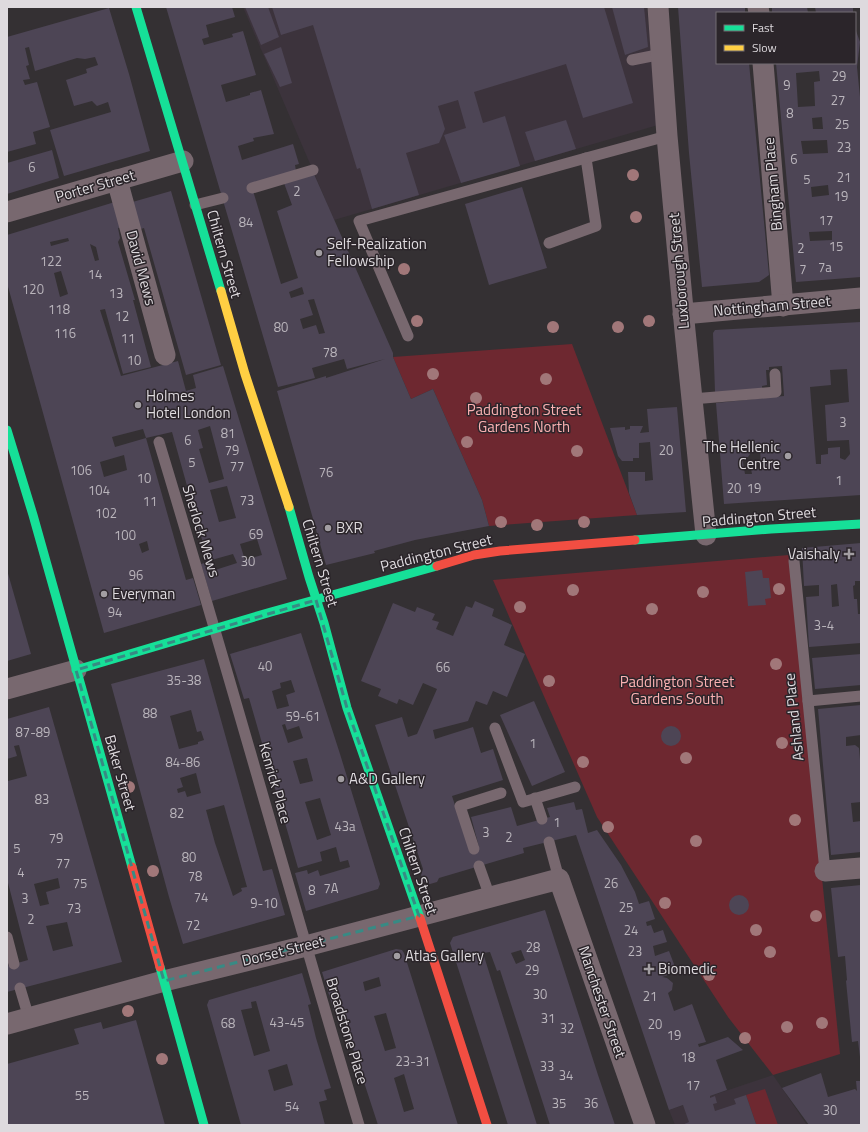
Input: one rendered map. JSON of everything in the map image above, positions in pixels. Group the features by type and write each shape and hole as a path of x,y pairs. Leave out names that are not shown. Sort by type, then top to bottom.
{"main road":[{"name":"Chiltern Street","path":"136,7 245,374 291,513 324,623 347,708 419,916 487,1125"},
{"name":"Baker Street","path":"7,430 9,443 76,670 204,1125"},
{"name":"Paddington Street","path":"76,670 474,555 500,551 791,527 861,524"}],"street":[{"name":"Luxborough Street","path":"658,7 667,136 683,314 706,535"},
{"name":"Bingham Place","path":"763,64 783,306"},
{"name":"Porter Street","path":"7,212 183,162"},
{"name":"David Mews","path":"117,180 165,355"},
{"name":"Nottingham Street","path":"683,314 861,298"},
{"path":"7,690 76,670"},
{"path":"824,871 861,868"},
{"name":"Dorset Street","path":"7,1024 164,981 306,946 559,879"},
{"name":"Manchester Street","path":"559,879 645,1125"}],"lane":[{"path":"632,60 662,54"},
{"path":"408,336 359,221 667,136"},
{"path":"549,243 596,226 586,158"},
{"path":"252,188 313,170"},
{"path":"195,205 223,198"},
{"path":"692,399 776,392 775,374"},
{"name":"Sherlock Mews","path":"159,442 215,629"},
{"name":"Ashland Place","path":"794,561 824,871"},
{"name":"Kenrick Place","path":"215,629 306,946"},
{"path":"808,701 861,696"},
{"path":"495,728 523,802 575,787"},
{"path":"474,849 460,806 501,793"},
{"path":"535,798 542,819"},
{"path":"549,842 559,879"},
{"path":"479,866 490,897"},
{"path":"7,937 14,964"},
{"name":"Broadstone Place","path":"306,946 359,1125"},
{"path":"20,988 29,1018"}],"highlighted area":[{"path":"316,600 347,708 419,916 164,981 76,670"}],"shaded area":[{"path":"243,7 647,7 658,125 334,220"},
{"path":"773,1075 807,1125 675,1125 669,1110"}],"green space":[{"name":"Paddington Street Gardens North","path":"572,344 637,515 489,526 482,500 433,389 411,399 393,357"},
{"name":"Paddington Street Gardens South","path":"789,555 840,1054 773,1075 728,1017 597,817 493,580"},
{"path":"765,1089 778,1125 754,1125 756,1124 746,1095"}],"building":[{"path":"166,7 232,7 235,17 206,25 209,37 202,39 204,45 233,37 232,34 243,31 256,75 221,85 226,102 261,90 274,134 253,138 254,141 238,146 242,160 293,144 299,164 295,165 296,171 251,184 281,284 298,278 277,211 292,205 284,183 314,174 393,353 393,357 411,399 433,389 482,500 489,526 415,540 374,551 375,553 326,565 277,391 326,376 326,378 385,359 347,369 344,359 312,368 315,378 278,387","holes":["302,287 304,294 291,298 289,292","314,299 325,333 319,334 316,325 303,329 300,319 313,315 308,300"]},
{"path":"245,7 268,7 279,37 261,45"},
{"path":"272,7 604,7 633,103 583,118 566,64 474,92 483,123 505,116 520,166 461,183 444,135 466,128 458,100 438,106 445,129 439,143 406,153 419,195 372,209 360,168 357,169 313,25 281,35"},
{"path":"612,7 644,7 648,47 625,55"},
{"path":"678,7 745,7 745,12 716,12 716,64 749,64 769,275 759,282 702,287 689,153"},
{"path":"772,7 807,7 808,12 772,12"},
{"path":"815,7 853,7 853,12 816,12"},
{"path":"109,8 150,151 64,176 50,130 111,112 108,102 97,106 92,101 74,106 66,80 87,73 86,69 98,65 95,57 85,59 77,58 35,71 29,47 25,48 29,65 26,66 30,79 23,80 25,85 37,82 50,127 33,132 36,144 7,152 7,37"},
{"path":"856,31 860,42 857,67 861,107 861,277 796,282 776,64 856,64","holes":["819,71 820,81 814,82 815,106 798,107 796,73","822,117 823,129 813,129 812,118","827,140 828,153 803,154 801,141","828,185 829,195 812,197 811,187","832,231 832,240 810,241 809,232"]},
{"path":"281,47 292,83 280,87 264,54"},
{"path":"566,120 576,149 535,161 525,132"},
{"path":"52,150 59,178 7,194 7,163"},
{"path":"522,187 547,268 489,285 465,204"},
{"path":"171,191 221,365 186,375 144,228 137,230 129,203"},
{"path":"118,201 126,226 118,228 120,238 118,242 135,300 133,300 151,367 123,374 105,309 100,310 121,376 178,361 186,391 196,388 193,375 223,366 287,579 212,601 201,564 208,562 212,576 214,576 212,571 237,563 233,554 208,561 172,432 146,438 186,580 193,578 201,605 104,633 7,283 7,235","holes":["68,238 69,241 51,246 50,242","90,244 96,247 99,260 95,261","61,271 68,294 60,297 54,273","210,426 224,479 209,483 199,449 203,448 198,430","143,429 146,438 115,447 112,437","124,455 127,470 104,477 100,462","227,486 236,518 219,522 210,490","257,539 262,555 245,560 240,544","147,541 149,550 142,553 139,544"]},
{"path":"861,322 861,495 724,504 716,403 784,396 782,366 769,367 769,370 766,370 767,385 762,386 762,389 715,392 713,333 715,330","holes":["847,369 849,402 825,405 827,441 849,440 850,454 845,460 840,458 840,447 828,448 828,454 821,455 821,464 816,464 810,387 831,385 830,370","760,447 761,468 751,469 752,474 745,474 742,457 748,457 750,454 749,448"]},
{"path":"677,407 686,512 637,515 629,493 628,472 645,472 645,481 653,480 650,442 639,443 639,458 633,458 633,461 622,461 618,456 610,428 625,427 625,430 630,429 630,426 643,426 640,433 649,432 647,409"},
{"path":"861,543 861,581 855,581 855,585 853,586 854,599 857,599 858,614 861,614 861,643 809,647 806,597 819,596 819,585 804,586 802,548","holes":["837,584 839,606 832,607 831,585"]},
{"path":"7,570 31,654 7,661"},
{"path":"762,570 763,578 769,578 771,598 765,599 766,605 748,606 745,572"},
{"path":"475,601 494,609 492,616 512,625 504,645 525,654 507,697 493,691 487,705 476,701 468,721 433,730 435,739 473,727 481,753 493,749 503,780 452,796 470,851 479,847 471,817 511,807 517,826 550,817 547,808 574,802 576,810 582,809 588,833 597,830 621,865 635,892 639,904 649,901 655,919 646,922 647,926 651,925 654,933 663,930 667,942 653,946 655,956 669,951 677,972 662,977 667,978 673,983 672,990 668,993 674,1011 692,1004 706,1042 698,1044 699,1047 728,1037 743,1050 716,1060 727,1090 710,1096 710,1098 715,1096 717,1103 713,1104 715,1111 736,1104 734,1099 746,1095 756,1124 682,1125 689,1122 683,1105 669,1110 576,835 523,848 524,853 439,878 437,882 430,884 424,882 421,875 423,869 375,725 402,717 408,737 417,734 437,689 423,683 413,705 399,699 397,704 378,696 381,689 361,681 393,603 415,612 417,607 435,614 432,620 439,622 436,629 453,636 466,606 472,608"},
{"path":"301,633 380,884 378,889 306,911 295,873 307,870 308,874 318,870 320,876 350,867 348,860 340,862 336,847 320,852 322,861 298,868 249,698 244,699 230,654","holes":["291,680 295,692 286,695 289,706 277,709 272,691 281,688 280,683","285,724 287,730 299,726 303,738 288,743 282,725","307,758 313,781 300,784 293,761","320,798 331,835 317,840 305,802"]},
{"path":"861,654 861,685 815,689 812,658"},
{"path":"204,659 263,871 272,869 285,915 183,944 111,684","holes":["191,710 197,732 201,731 204,740 198,742 198,744 179,749 170,716","196,773 201,793 187,797 185,791 178,793 177,789 183,787 180,778","224,805 247,887 241,888 242,891 233,896 215,843 206,810"]},
{"path":"534,701 565,772 532,786 500,715"},
{"path":"861,705 861,735 846,737 846,746 855,745 859,748 861,802 851,803 853,822 861,821 861,852 831,855 818,709"},
{"path":"49,707 122,962 7,992 7,966 28,960 7,879 7,779 8,781 27,776 19,745 14,746 17,756 7,759 7,719","holes":["58,878 60,888 46,892 49,904 40,906 34,884","67,922 73,946 53,951 46,926"]},
{"path":"667,726 675,726 681,732 681,740 675,746 667,746 661,740 661,732"},
{"path":"861,885 860,1057 858,1041 852,1042 845,956 838,957 831,888"},
{"path":"735,895 743,895 749,901 749,909 743,915 735,915 729,909 729,901"},
{"path":"545,910 615,1125 550,1125 500,970 497,971 490,952 483,953 537,1125 508,1125 450,943 453,937","holes":["521,950 525,960 516,964 511,953"]},
{"path":"396,949 402,950 458,1125 378,1125 340,1009 334,1011 322,972","holes":["379,977 381,986 365,991 363,982","386,1013 396,1048 385,1051 374,1016","404,1074 414,1109 404,1112 394,1078"]},
{"path":"302,973 311,1004 308,1005 316,1038 331,1088 324,1090 327,1100 319,1102 325,1125 241,1125 207,1005 209,1000","holes":["256,1001 270,1051 254,1056 241,1010 252,1008 251,1002","287,1064 293,1085 274,1091 268,1070"]},
{"path":"136,1020 165,1125 7,1125 7,1064 79,1044 74,1029 101,1022 103,1029"},
{"path":"821,1073 828,1097 855,1089 857,1091 856,1081 861,1081 861,1125 809,1125 782,1088"}],"traffic: fast":[{"path":"136,7 221,291"},
{"path":"7,430 33,515 132,867"},
{"path":"289,507 324,623 347,708 420,918"},
{"path":"635,540 771,529 861,524"},
{"path":"76,670 271,612 437,566"},
{"path":"160,967 204,1125"}],"traffic: slow":[{"path":"221,291 245,374 289,507"}],"traffic: jam":[{"path":"437,566 474,555 500,551 635,540"},
{"path":"132,867 160,967"},
{"path":"420,918 487,1125"}],"place":[{"name":"Self-Realization Fellowship","path":"319,253"},
{"name":"Holmes Hotel London","path":"138,405"},
{"name":"The Hellenic Centre","path":"788,456"},
{"name":"BXR","path":"328,528"},
{"name":"Vaishaly","path":"849,554"},
{"name":"Everyman","path":"104,594"},
{"name":"A&D Gallery","path":"341,779"},
{"name":"Atlas Gallery","path":"397,956"},
{"name":"Biomedic","path":"649,969"}]}
